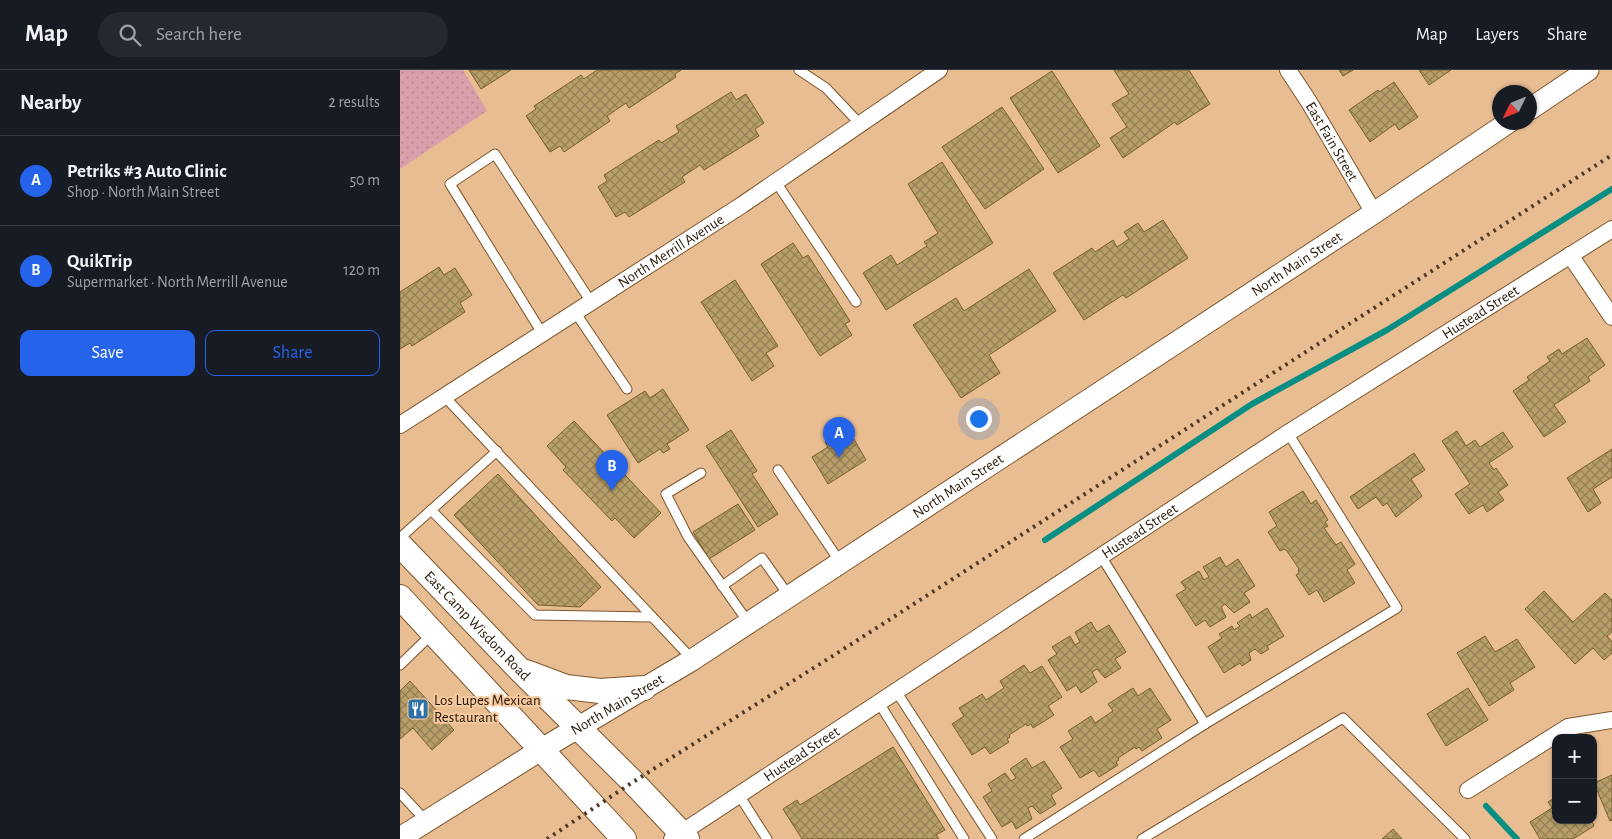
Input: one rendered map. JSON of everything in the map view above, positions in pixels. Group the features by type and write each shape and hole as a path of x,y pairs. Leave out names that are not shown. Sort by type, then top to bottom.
{"main road":[{"name":"East Camp Wisdom Road","path":"400,545 519,669 633,782 680,837"},
{"path":"400,597 624,839"},
{"path":"519,669 566,686 600,692 644,688"}],"street":[{"name":"North Merrill Avenue","path":"400,425 776,182 938,70"},
{"name":"East Fain Street","path":"1288,70 1309,102 1374,213"},
{"path":"1537,104 1588,70"},
{"name":"North Main Street","path":"400,838 542,749 692,660 1374,213 1497,130"},
{"name":"Hustead Street","path":"680,837 739,795 1288,433 1612,229"},
{"path":"1570,255 1612,317"},
{"path":"1468,790 1568,726 1612,720"}],"lane":[{"path":"799,70 826,88 860,124"},
{"path":"542,333 450,184 495,154 591,302"},
{"path":"776,182 856,302"},
{"path":"575,312 627,389"},
{"path":"444,396 692,660"},
{"path":"1024,839 1205,724 1397,608 1288,433"},
{"path":"400,538 497,451"},
{"path":"778,470 840,563"},
{"path":"701,473 666,494 688,537 748,623"},
{"path":"431,510 535,615 652,616"},
{"path":"1101,556 1205,724"},
{"path":"722,586 762,558 789,596"},
{"path":"400,666 434,633"},
{"path":"896,691 992,839"},
{"path":"879,703 964,839"},
{"path":"1142,839 1344,718 1465,839"},
{"path":"400,793 426,821"},
{"path":"739,795 767,839"}],"shaded area":[{"path":"400,70 463,70 487,111 400,169"}],"building":[{"path":"469,70 511,70 481,89"},
{"path":"597,70 681,70 675,74 676,77 629,108 626,103 607,116 610,121 564,152 560,146 550,152 526,116 536,109 534,106 581,75 584,79"},
{"path":"1114,70 1189,70 1210,104 1177,125 1175,122 1123,158 1110,138 1127,127 1112,104 1129,94"},
{"path":"1339,70 1353,70 1343,76"},
{"path":"1419,70 1451,70 1429,85"},
{"path":"1052,71 1100,146 1058,173 1010,98"},
{"path":"1394,82 1418,117 1399,130 1395,124 1370,142 1349,110 1378,90 1379,92"},
{"path":"731,92 736,100 746,94 764,123 755,129 759,136 704,170 700,165 682,177 685,182 629,217 625,212 616,217 598,187 607,181 604,175 659,140 661,143 679,132 676,126"},
{"path":"1002,107 1044,169 985,209 942,147"},
{"path":"942,162 993,243 886,310 863,273 891,255 897,265 927,246 924,242 938,233 908,184"},
{"path":"1163,220 1188,258 1126,298 1123,295 1084,320 1053,273 1092,248 1095,252 1113,240 1117,247 1129,239 1124,232 1138,223 1144,232"},
{"path":"793,243 803,258 808,255 850,321 845,324 852,335 820,356 761,264"},
{"path":"439,267 444,275 455,268 472,295 460,303 465,312 412,346 410,343 400,349 400,292"},
{"path":"1029,269 1056,311 989,355 1000,373 961,398 913,325 956,298 964,311"},
{"path":"735,280 778,346 766,353 774,366 752,381 701,302"},
{"path":"1587,338 1605,365 1588,377 1590,381 1554,405 1566,422 1544,437 1513,391 1529,380 1527,377 1550,361 1547,357 1559,349 1562,354"},
{"path":"663,389 689,430 667,444 670,449 663,453 660,449 638,463 607,415 645,391 650,398"},
{"path":"574,421 661,513 634,538 615,518 612,521 563,470 566,467 547,446"},
{"path":"731,430 757,471 752,474 778,514 758,527 706,446"},
{"path":"1457,431 1466,446 1475,440 1480,447 1503,432 1513,447 1489,463 1494,470 1496,468 1508,485 1498,492 1504,500 1487,512 1483,505 1469,514 1455,494 1470,484 1442,441"},
{"path":"851,434 866,460 828,484 812,457 828,447 825,442 833,438 836,443"},
{"path":"1612,449 1612,477 1593,489 1601,503 1588,512 1567,478"},
{"path":"1414,453 1425,470 1411,479 1422,496 1396,517 1387,503 1383,506 1376,497 1358,509 1350,497"},
{"path":"498,474 601,587 580,607 538,605 454,515"},
{"path":"1303,491 1311,504 1316,500 1328,520 1325,522 1328,526 1324,528 1336,545 1341,542 1355,564 1347,570 1355,583 1324,602 1317,590 1309,595 1296,575 1299,573 1299,569 1287,551 1284,549 1280,551 1268,532 1277,526 1269,512"},
{"path":"738,504 755,530 709,559 693,532"},
{"path":"1220,557 1226,567 1238,559 1255,586 1244,593 1250,602 1234,613 1225,604 1221,607 1226,617 1210,627 1205,620 1196,626 1176,595 1186,589 1181,582 1199,571 1204,580 1209,577 1203,567"},
{"path":"1544,591 1573,622 1605,593 1612,600 1612,632 1607,636 1612,642 1612,653 1604,660 1593,648 1575,664 1525,609"},
{"path":"1267,608 1284,636 1267,646 1269,649 1261,654 1255,649 1249,653 1251,660 1242,666 1240,663 1224,673 1208,647 1222,638 1219,634 1232,626 1234,630 1240,626 1237,623 1250,614 1252,618"},
{"path":"1091,622 1097,632 1109,625 1126,652 1115,659 1121,668 1105,678 1097,669 1092,672 1097,682 1081,693 1076,685 1067,691 1048,660 1057,654 1052,647 1070,636 1075,645 1080,642 1075,632"},
{"path":"1485,636 1495,652 1517,639 1535,667 1510,683 1514,690 1489,706 1457,653"},
{"path":"1024,665 1030,673 1042,666 1062,697 1048,706 1054,715 1033,728 1031,724 1027,726 1026,724 1009,735 1010,737 1007,739 1009,742 990,754 985,747 972,755 952,724 964,716 959,708 982,694 986,700 1004,688 1000,681"},
{"name":"Los Lupes Mexican Restaurant","path":"410,681 454,730 432,750 413,728 400,739 400,691"},
{"path":"1133,688 1138,696 1150,688 1171,720 1157,729 1162,738 1142,751 1139,747 1136,749 1135,747 1118,758 1119,760 1116,762 1118,765 1099,777 1094,770 1080,778 1060,747 1073,739 1068,731 1091,716 1095,723 1113,711 1108,704"},
{"path":"1468,688 1488,720 1446,746 1427,714"},
{"path":"893,747 945,830 936,835 939,839 802,839 783,809 797,800 800,805"},
{"path":"1026,758 1032,768 1044,761 1062,788 1051,795 1056,804 1040,814 1032,806 1028,808 1032,819 1016,829 1012,821 1002,827 983,797 992,791 988,784 1005,773 1011,781 1016,778 1010,769"},
{"path":"1612,775 1612,820 1610,821 1597,790 1597,782"},
{"path":"1552,800 1552,808 1548,802"},
{"path":"1552,808 1552,824 1593,824 1594,826 1573,839 1540,839 1530,822"},
{"path":"1393,829 1402,839 1382,839"}],"waterway":[{"path":"1045,540 1252,404 1387,330 1612,189"},
{"path":"1486,806 1517,839"}],"railway":[{"path":"547,839 1612,155"}],"place":[{"name":"Petriks #3 Auto Clinic","path":"839,458"},
{"name":"QuikTrip","path":"612,491"},
{"name":"Los Lupes Mexican Restaurant","path":"418,709"}]}
